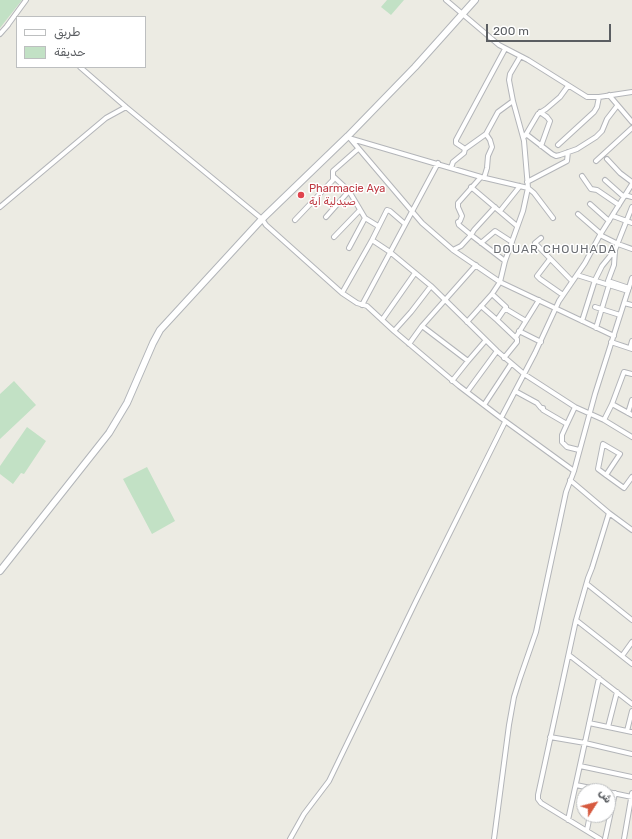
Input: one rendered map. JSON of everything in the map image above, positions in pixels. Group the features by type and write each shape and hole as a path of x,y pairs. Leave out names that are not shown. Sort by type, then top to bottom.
{"street":[{"path":"7,26 26,0"},
{"path":"446,0 505,49 532,63 587,97 599,97 632,92"},
{"path":"0,571 109,433 127,403 160,330 262,219 350,138 475,0"},
{"path":"0,34 16,18"},
{"path":"465,148 456,143 456,140 505,49"},
{"path":"467,322 492,294 500,282 523,211 528,188 524,141 509,84 510,77 520,57"},
{"path":"81,68 262,219 266,225 342,293 362,305 367,306 394,332 452,381 505,422 574,471"},
{"path":"524,141 526,134 540,112 560,97 568,86"},
{"path":"609,95 632,122"},
{"path":"558,145 594,112 597,107 599,97"},
{"path":"451,168 453,162 464,153 465,148 486,134 498,112 513,101"},
{"path":"526,134 556,156 577,149 596,137 602,131 607,119 617,106"},
{"path":"0,207 106,118 126,107"},
{"path":"540,112 549,118 550,121 541,146"},
{"path":"596,161 632,128"},
{"path":"486,134 492,147 488,156 487,168 482,177 471,186 459,201 458,205 462,216 458,222 459,225 506,262"},
{"path":"350,138 412,212 430,231 452,250 500,282 614,336"},
{"path":"350,138 482,177 528,188 534,193 553,218"},
{"path":"358,148 333,171 334,177 349,191 365,218 378,226"},
{"path":"527,182 567,161 568,152"},
{"path":"500,418 541,342 563,295 577,275 632,183 607,159"},
{"path":"362,305 438,163"},
{"path":"582,176 591,189 597,190 619,205"},
{"path":"295,220 333,180 334,177"},
{"path":"605,180 624,196 632,197"},
{"path":"471,186 517,226"},
{"path":"500,211 520,186"},
{"path":"326,217 349,191"},
{"path":"590,204 609,221"},
{"path":"452,250 461,246 495,207"},
{"path":"582,321 595,280 602,266 615,250 632,207"},
{"path":"334,237 360,210"},
{"path":"342,293 372,240 383,216 388,210 405,224"},
{"path":"578,214 601,235 618,244 632,249"},
{"path":"613,216 632,223"},
{"path":"349,248 365,218"},
{"path":"481,243 495,231 512,242"},
{"path":"541,238 535,243 572,282"},
{"path":"372,240 390,252 431,286 444,301 504,358 524,374 575,406 632,436"},
{"path":"596,328 614,265 615,250"},
{"path":"550,259 537,276 563,295"},
{"path":"409,344 422,326 476,266"},
{"path":"382,320 415,273"},
{"path":"577,275 628,289"},
{"path":"494,839 514,697 536,632 566,492 574,471 589,414 632,278"},
{"path":"394,332 431,286"},
{"path":"492,294 506,308 526,321"},
{"path":"504,358 517,342 516,337 519,331 539,300"},
{"path":"624,303 632,305"},
{"path":"481,306 516,337"},
{"path":"595,307 620,315"},
{"path":"497,320 506,308"},
{"path":"422,326 468,361"},
{"path":"519,331 541,342"},
{"path":"452,381 486,340"},
{"path":"612,342 631,348 632,341"},
{"path":"467,392 497,351"},
{"path":"484,405 511,364"},
{"path":"604,420 612,404 624,372 632,374"},
{"path":"515,391 537,403 541,408 543,408 543,410 566,424"},
{"path":"612,404 630,414 632,400"},
{"path":"575,406 562,435 562,442 567,447 580,450"},
{"path":"290,839 304,814 329,781 417,598 505,422"},
{"path":"606,475 620,454 603,444 598,469 606,475 624,488 632,477"},
{"path":"570,480 608,513 632,530"},
{"path":"600,839 541,803 538,799 538,795 576,620 608,513"},
{"path":"586,584 632,620"},
{"path":"576,620 632,664"},
{"path":"622,656 631,644"},
{"path":"569,655 632,704"},
{"path":"576,783 599,678"},
{"path":"608,727 617,692"},
{"path":"627,731 632,711"},
{"path":"589,723 632,732"},
{"path":"550,737 585,743 632,754"},
{"path":"580,766 632,777"},
{"path":"568,820 576,785"},
{"path":"616,794 632,796 624,839"},
{"path":"587,830 588,823"},
{"path":"605,839 609,823"}],"green space":[{"path":"0,0 22,0 0,28"},
{"path":"387,0 404,0 391,15 381,7"},
{"path":"14,381 36,405 0,439 0,394"},
{"path":"27,427 46,441 24,474 21,473 13,484 0,474 0,466"},
{"path":"147,467 175,521 152,534 123,479"}],"place":[{"name":"Pharmacie Aya صيدلية اَية","path":"301,195"}],"district":[{"name":"DOUAR CHOUHADA","path":"555,250"}]}
